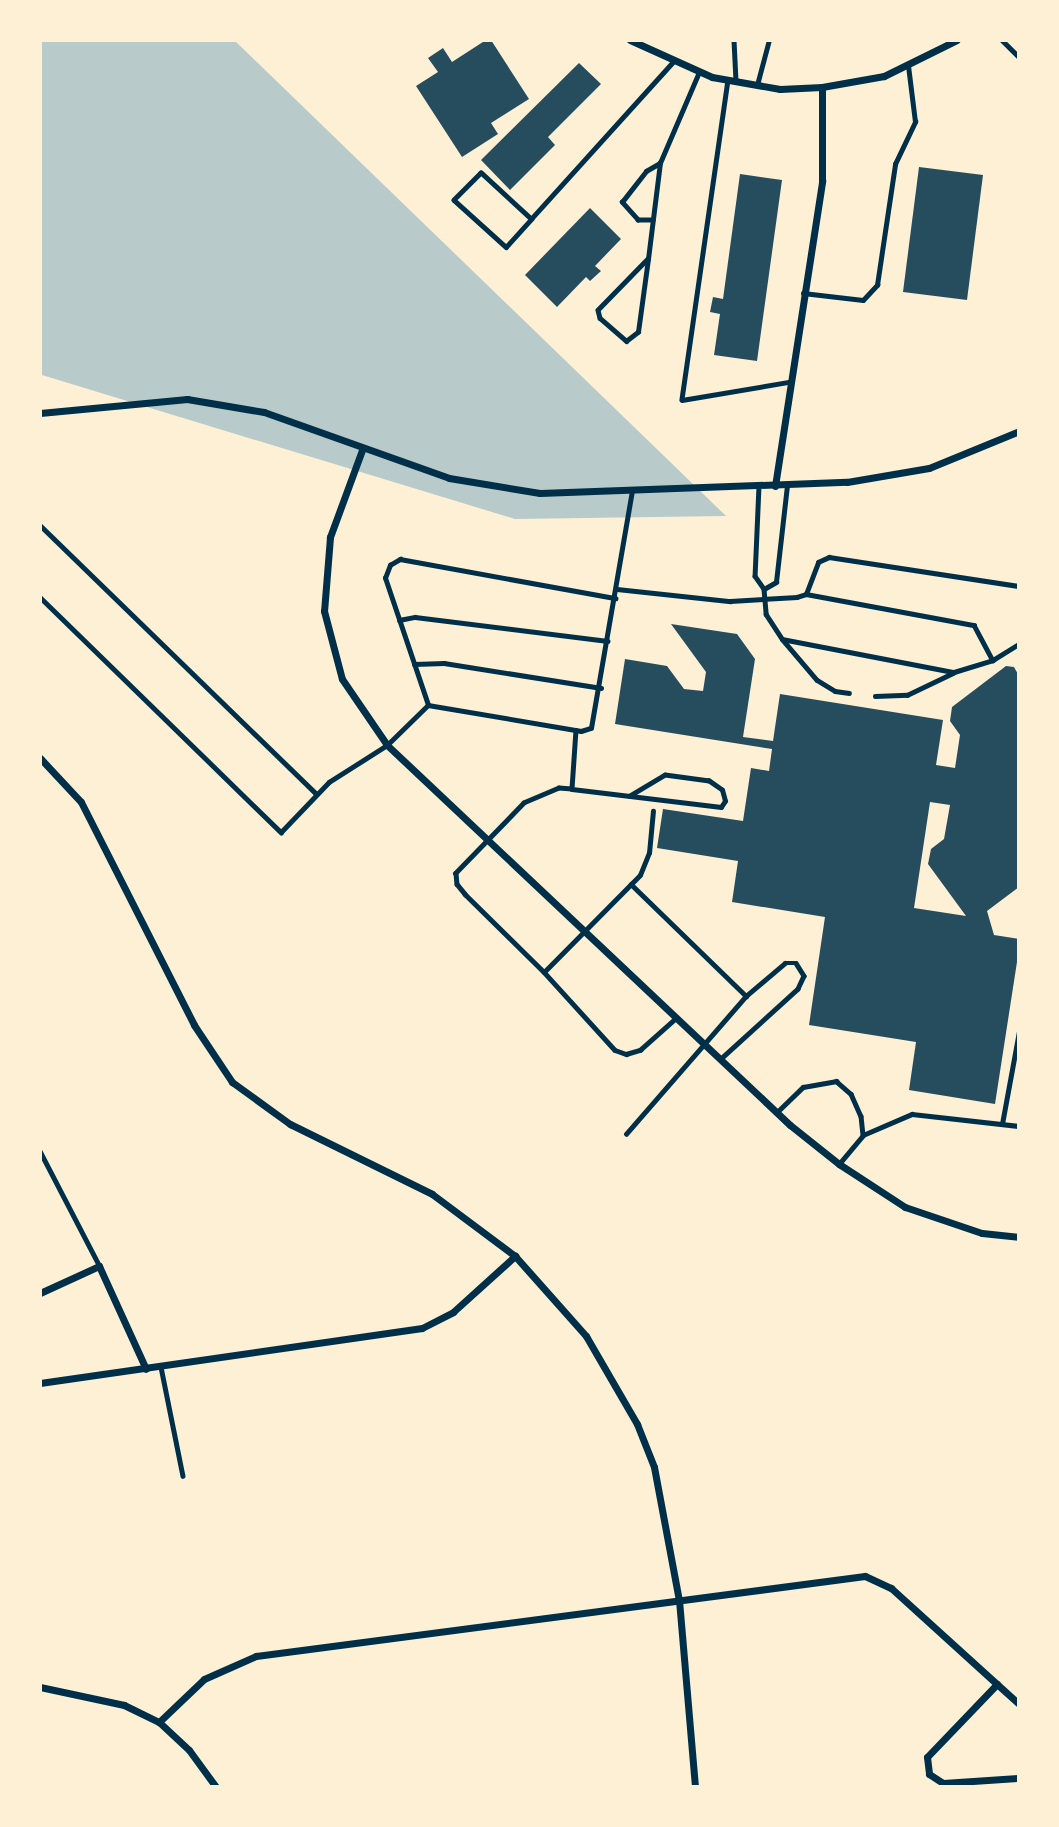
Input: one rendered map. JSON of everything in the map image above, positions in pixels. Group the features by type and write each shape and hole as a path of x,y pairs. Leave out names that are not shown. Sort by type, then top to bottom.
{"street":[{"path":"630,40 673,62 732,81 757,86 822,87 874,78 908,66 942,44 957,40"},
{"path":"775,486 788,382 822,181 822,87"},
{"path":"40,413 187,399 264,412 362,450 449,478 540,493 847,482 929,468 1019,432"},
{"path":"362,450 330,537 324,611 342,679 387,745 776,1112 839,1164 905,1208 982,1233 1019,1237"},
{"path":"40,758 80,802 194,1025 232,1082 290,1124 432,1194 515,1256 586,1336 638,1424 654,1467 679,1600 695,1787"},
{"path":"40,1383 422,1328 453,1312 515,1256"},
{"path":"40,1293 99,1266 146,1369"},
{"path":"159,1723 204,1679 256,1656 864,1576 891,1588 1019,1704"},
{"path":"997,1684 931,1750 929,1774 943,1783 1019,1778"},
{"path":"40,1688 81,1693 124,1705 159,1723 189,1750 216,1787"}],"lane":[{"path":"734,40 732,81 682,400 788,382"},
{"path":"757,86 769,40"},
{"path":"1002,40 1019,57"},
{"path":"531,219 481,173 454,201 506,247 673,62"},
{"path":"802,293 863,300 877,285 895,164 915,122 908,66"},
{"path":"648,260 598,310 600,318 626,341 638,332 648,260 660,163 699,72"},
{"path":"653,220 638,220 622,202 646,170 660,163"},
{"path":"764,589 776,582 787,485"},
{"path":"759,486 755,576 764,589 766,614 782,639 817,680 835,691 849,693"},
{"path":"428,705 576,730 591,728 601,688 632,490"},
{"path":"40,525 317,794"},
{"path":"806,594 818,562 829,557 1019,586"},
{"path":"428,705 385,578 390,565 400,559 615,598"},
{"path":"617,589 730,601 806,594 974,625 993,660"},
{"path":"40,597 281,832 317,794 367,754 387,745 428,705"},
{"path":"399,620 415,617 608,641"},
{"path":"782,639 954,672"},
{"path":"875,695 907,695 954,672 993,660 1019,644"},
{"path":"414,664 444,663 601,688"},
{"path":"572,789 576,730"},
{"path":"630,796 664,775 709,781 722,790 725,801 721,807 559,788 524,803 485,839 456,873 457,884 544,972 615,1050 626,1054 640,1050 676,1018"},
{"path":"544,972 631,884 649,853 653,811"},
{"path":"631,884 746,996"},
{"path":"626,1134 686,1069 702,1042 746,996 785,963 796,963 804,976 798,989 720,1059"},
{"path":"1002,1124 1019,1031"},
{"path":"776,1112 803,1087 836,1081 851,1094 861,1116 863,1135"},
{"path":"839,1164 863,1135 912,1114 1019,1126"},
{"path":"40,1151 99,1266"},
{"path":"161,1367 183,1476"}],"shaded area":[{"path":"40,40 234,40 726,516 515,519 42,375"}],"building":[{"path":"486,40 491,40 529,99 491,123 498,134 462,157 416,86 438,72 428,58 443,48 452,62"},
{"path":"579,63 601,84 548,137 555,145 510,190 481,160"},
{"path":"919,167 983,175 967,300 903,292"},
{"path":"740,174 782,180 757,361 714,355 720,314 710,312 713,297 723,299"},
{"path":"590,208 621,239 595,266 601,271 590,281 586,277 557,307 525,275"},
{"path":"671,624 737,634 755,659 743,737 773,741 780,694 943,720 936,765 955,768 960,735 950,721 952,707 1006,666 1014,667 1019,676 1019,887 987,911 994,935 1019,939 1019,949 995,1104 909,1090 916,1042 809,1025 825,917 732,902 738,861 657,848 663,809 743,821 751,768 769,771 772,749 615,724 625,659 667,666 684,689 703,691 706,672","holes":["930,802 950,805 944,839 931,849 928,864 966,916 914,908"]}]}
